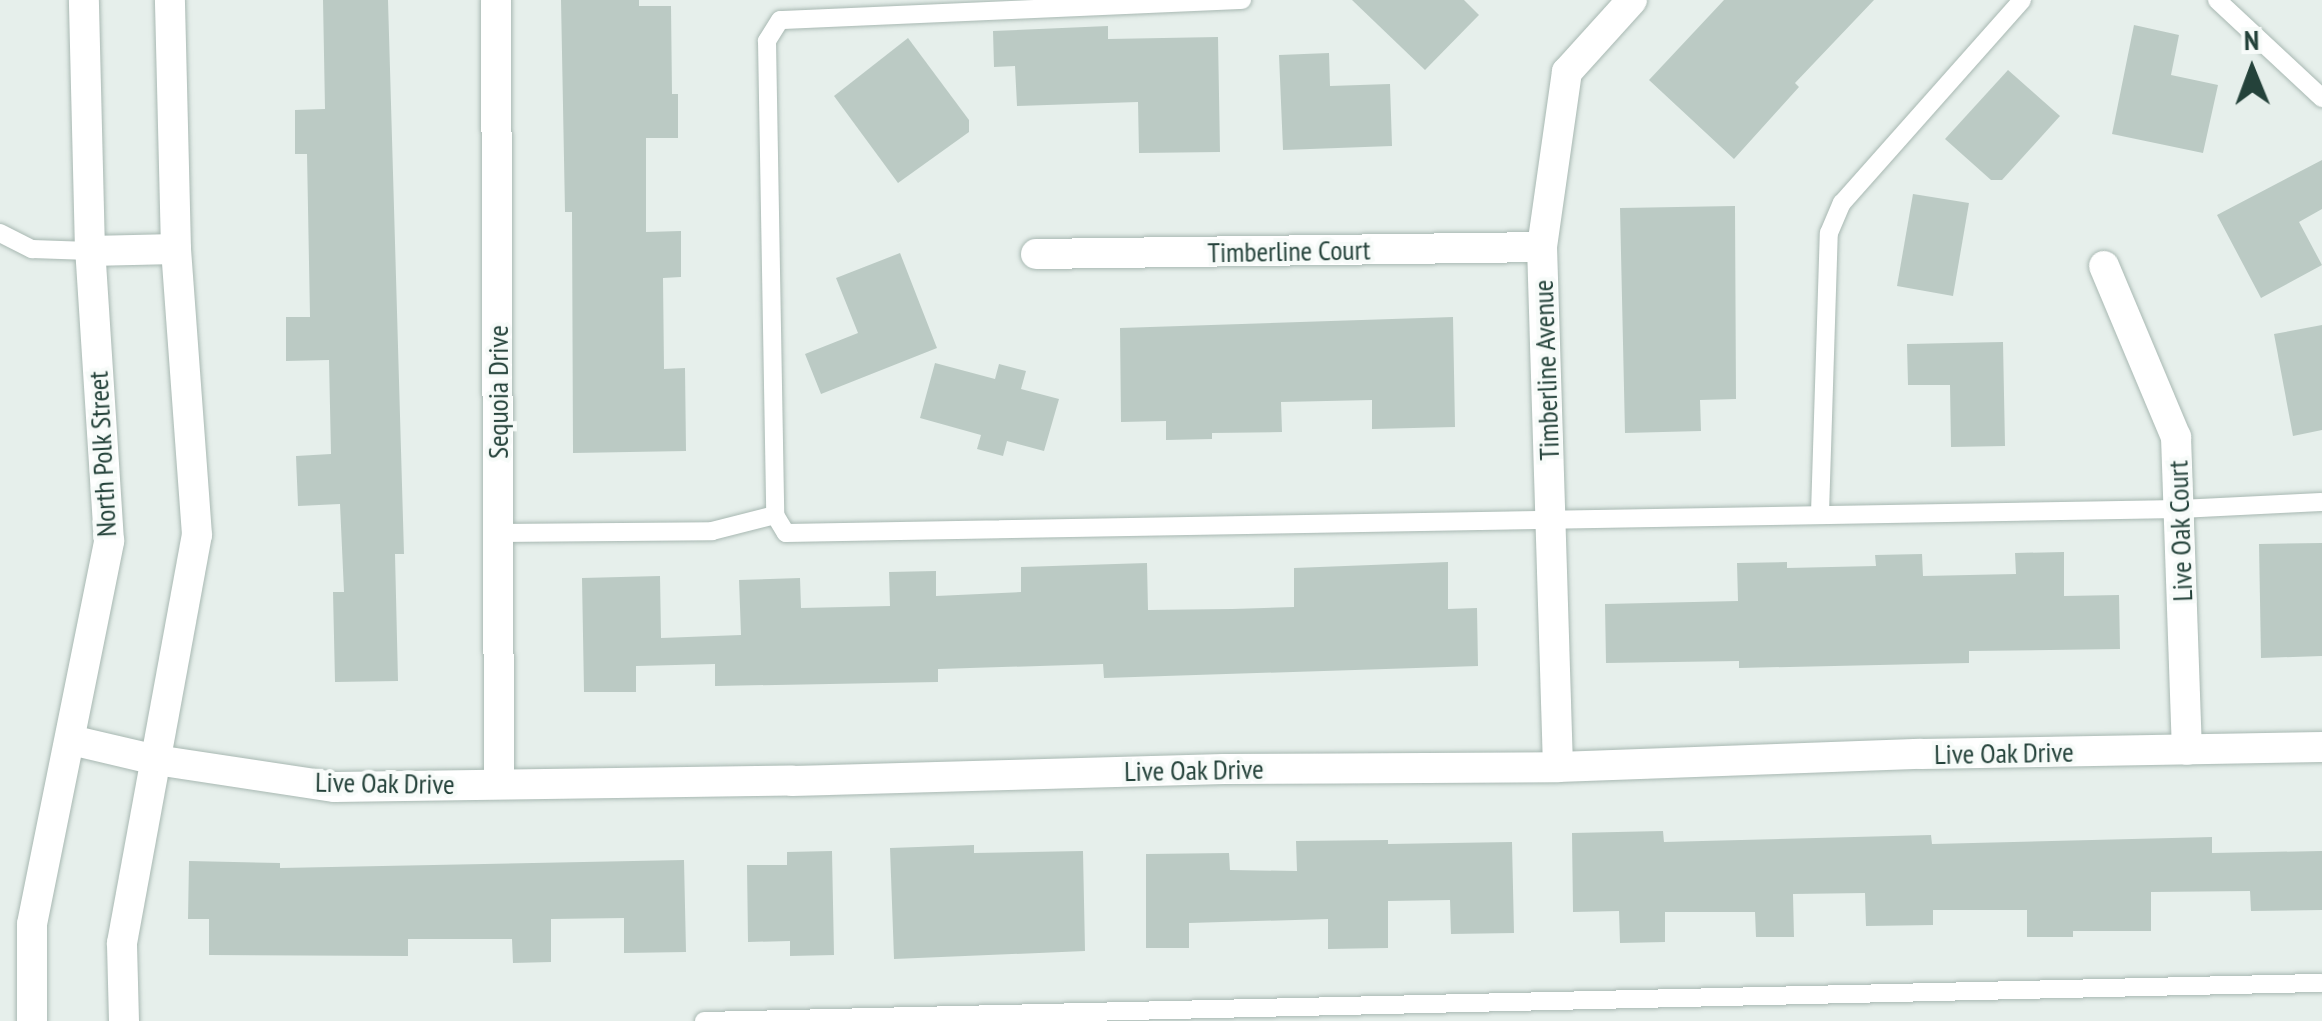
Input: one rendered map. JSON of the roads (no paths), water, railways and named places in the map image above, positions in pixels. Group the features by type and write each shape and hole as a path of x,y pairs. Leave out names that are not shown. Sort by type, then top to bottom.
{"street":[{"name":"North Polk Street","path":"32,1021 32,924 109,540 90,251 84,0"},
{"path":"124,1021 122,943 198,535 176,249 170,0"},
{"name":"Sequoia Drive","path":"496,0 500,784"},
{"name":"Timberline Avenue","path":"1558,767 1542,248 1567,72 1632,0"},
{"name":"Timberline Court","path":"1036,254 1542,248"},
{"path":"90,251 176,249"},
{"name":"Live Oak Court","path":"2104,266 2176,437 2187,750"},
{"name":"Live Oak Drive","path":"71,740 156,760 335,787 1224,768 1558,767 2322,747"}],"lane":[{"path":"1242,0 780,20 766,41 776,514 786,533 2179,509 2322,502"},
{"path":"1820,513 1829,233 1842,203 2022,0"},
{"path":"2218,0 2322,98"},
{"path":"0,233 32,249 90,251"},
{"path":"498,532 712,531 776,514"},
{"path":"704,1021 2322,983"}]}
